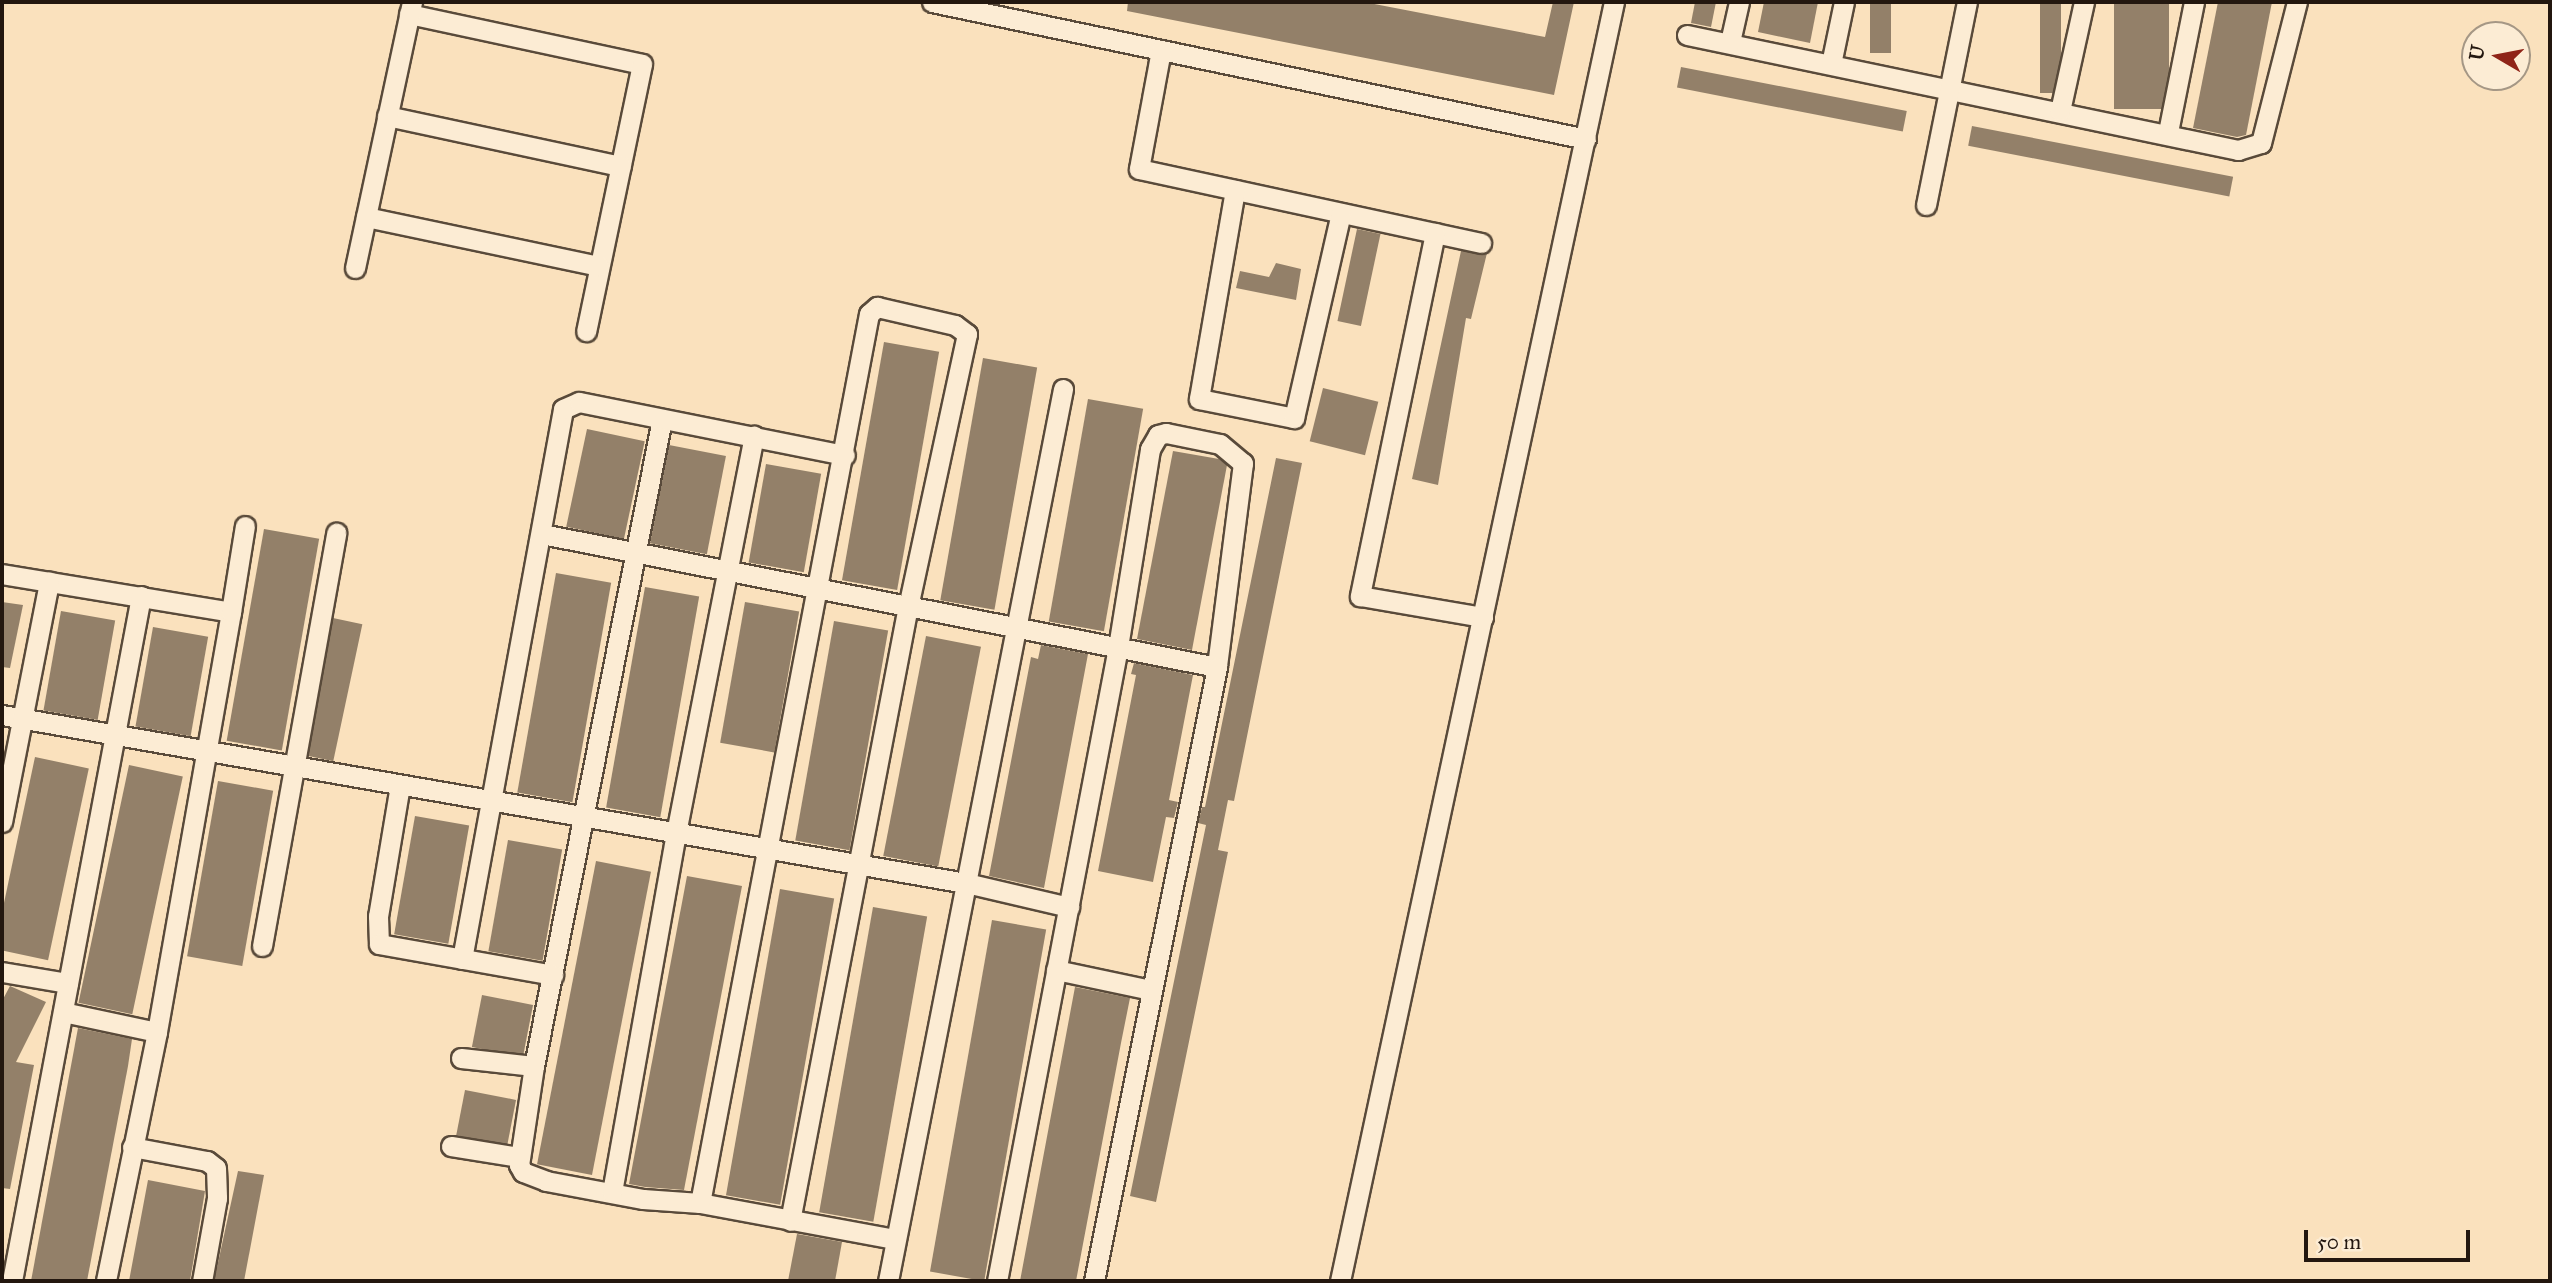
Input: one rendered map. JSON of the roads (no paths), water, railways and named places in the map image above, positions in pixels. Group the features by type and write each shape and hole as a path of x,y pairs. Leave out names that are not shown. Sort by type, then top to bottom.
{"street":[{"path":"932,2 1586,139"},
{"path":"1340,1281 1614,2"},
{"path":"1730,42 1739,2"},
{"path":"1831,64 1844,2"},
{"path":"1926,205 1967,2"},
{"path":"2060,111 2084,2"},
{"path":"2168,132 2194,2"},
{"path":"1687,35 1949,90 2168,132 2238,150 2262,144 2297,2"},
{"path":"355,268 410,8 642,64 586,331"},
{"path":"1161,50 1139,169 1481,243"},
{"path":"387,116 621,166"},
{"path":"1236,190 1199,399 1294,418 1341,213"},
{"path":"366,217 599,266"},
{"path":"1435,233 1360,596 1483,617"},
{"path":"700,1203 873,310 962,328 967,334 908,606 790,1221"},
{"path":"888,1281 894,1239 1063,389"},
{"path":"462,959 563,409 568,404 579,402 845,455"},
{"path":"662,419 518,1157 523,1172 531,1177 612,1192 700,1203 894,1239"},
{"path":"997,1281 1118,647 1153,440 1166,433 1207,440 1230,449 1243,463 1217,667 1150,990 1094,1281"},
{"path":"612,1192 676,833 731,571 754,436"},
{"path":"106,1281 157,1032 245,526"},
{"path":"262,946 336,533"},
{"path":"542,534 1217,667"},
{"path":"2,574 232,611"},
{"path":"2,822 49,582"},
{"path":"12,1281 141,596"},
{"path":"2,715 966,883 1069,907"},
{"path":"400,785 376,937 383,947 553,975"},
{"path":"1056,970 1150,990"},
{"path":"2,972 68,983"},
{"path":"63,1012 157,1032"},
{"path":"461,1058 534,1066"},
{"path":"451,1146 518,1157"},
{"path":"132,1147 208,1161 216,1168 217,1198 202,1281"}]}
